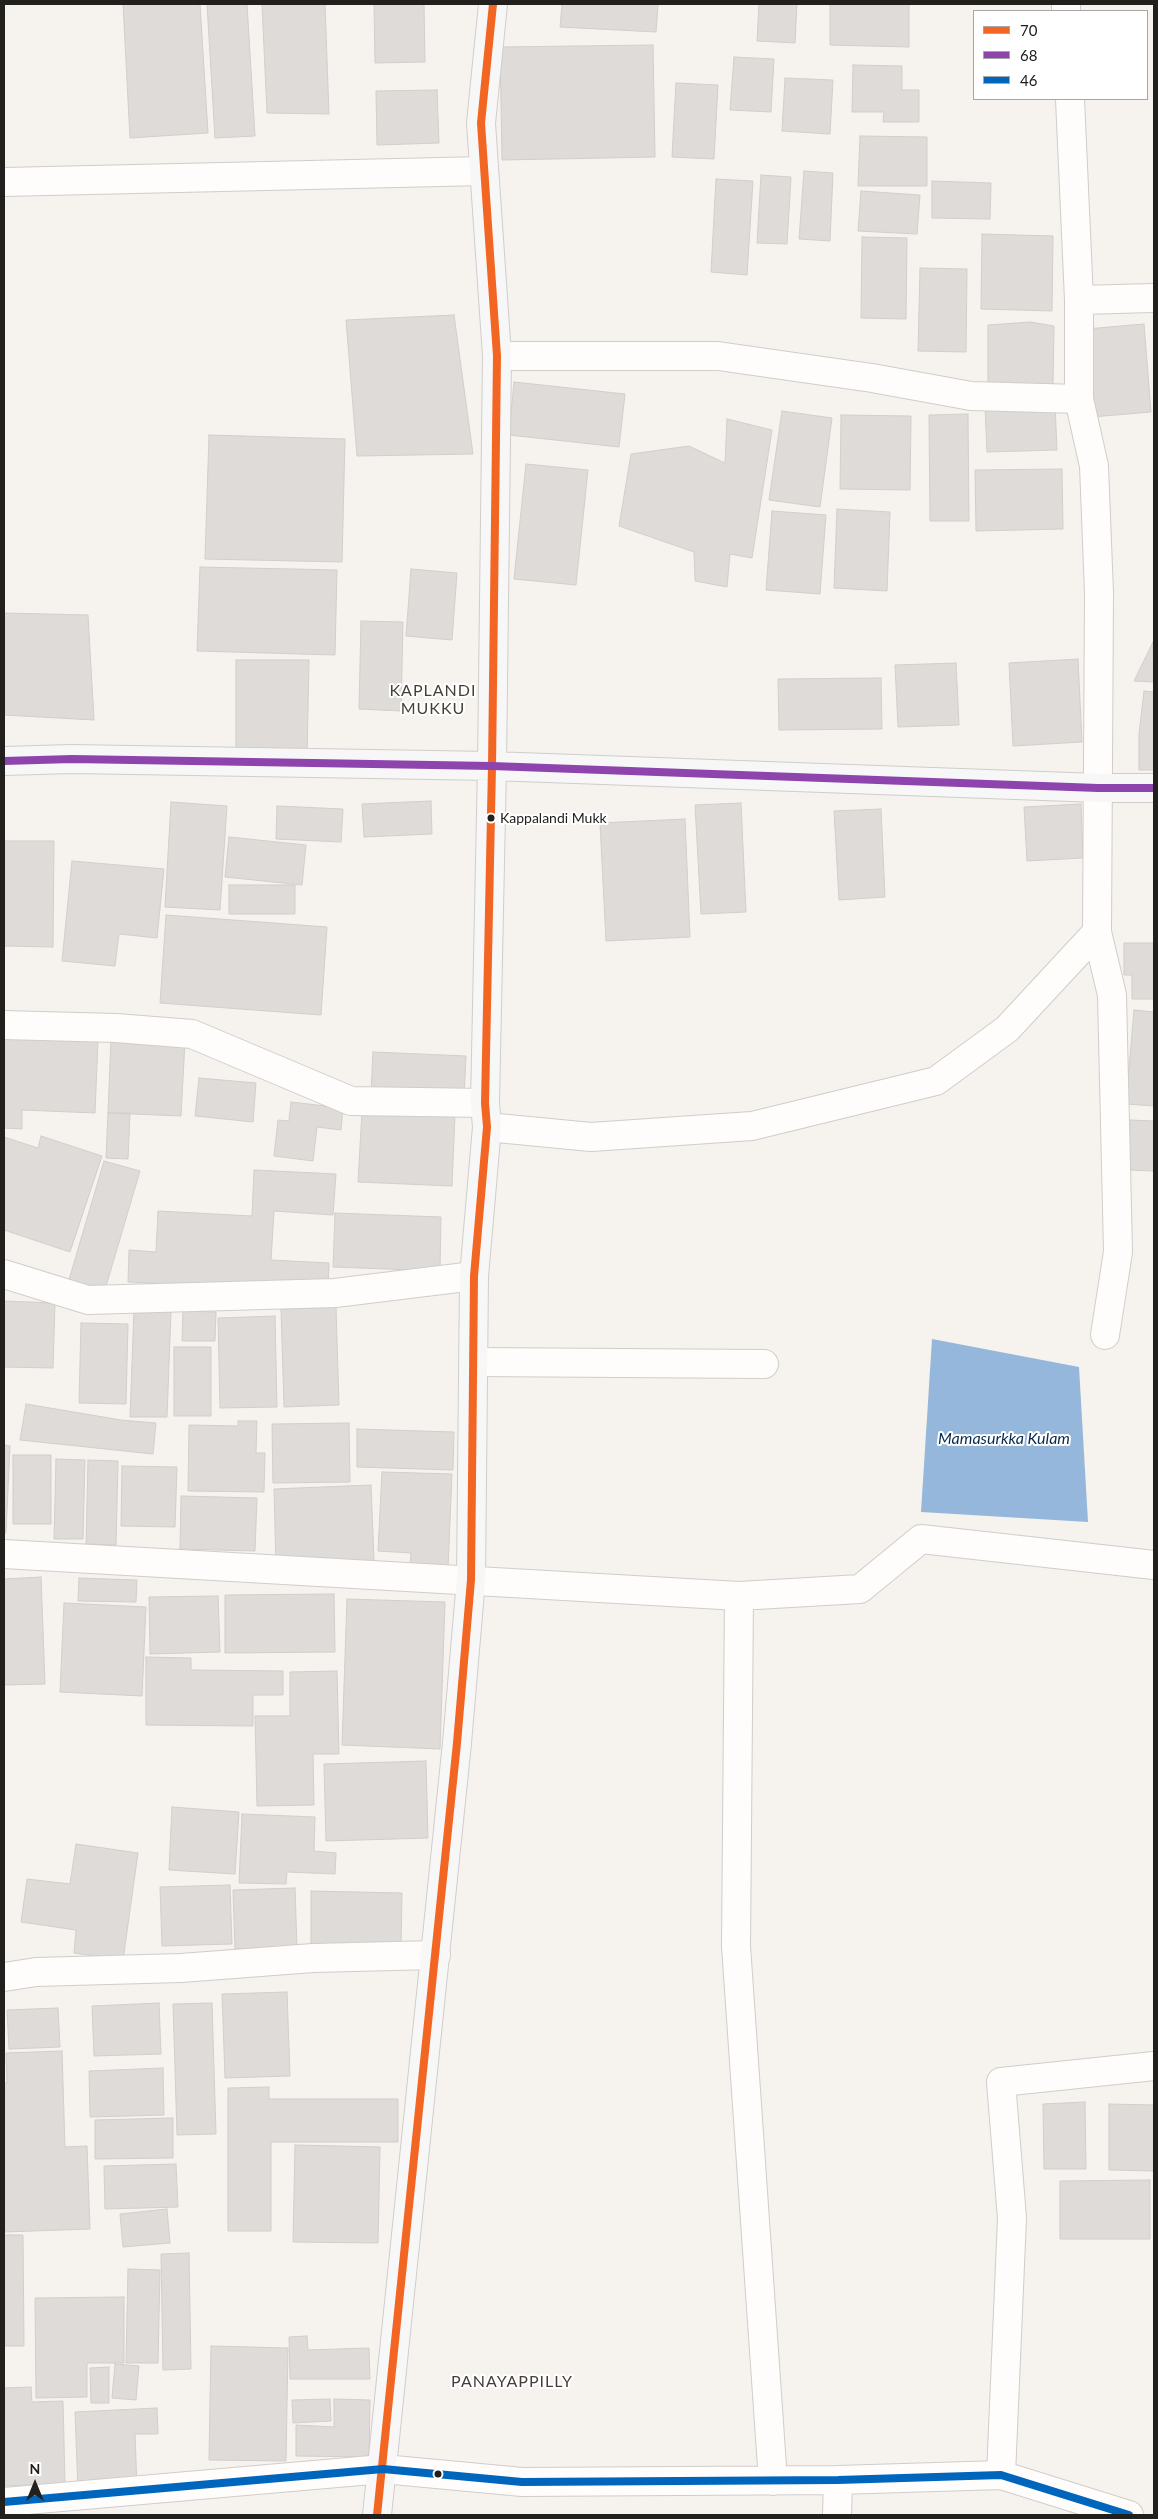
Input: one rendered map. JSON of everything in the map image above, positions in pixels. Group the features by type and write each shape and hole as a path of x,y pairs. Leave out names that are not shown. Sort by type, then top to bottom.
{"main road":[{"path":"377,2515 458,1742 471,1580 475,1362 474,1276 486,1115 497,356 481,123 493,4"},
{"path":"4,761 72,759 492,766 1098,788 1154,788"}],"street":[{"path":"1070,100 1079,300 1079,399 1094,466 1099,593 1097,932 1112,996 1118,1252 1105,1335"},
{"path":"4,182 484,171"},
{"path":"1079,300 1154,298"},
{"path":"497,356 718,356 872,378 972,396 1079,399"},
{"path":"4,1025 116,1028 192,1034 351,1101 486,1115 591,1137 752,1126 936,1081 1007,1029 1097,932"},
{"path":"4,1274 88,1300 335,1293 474,1276"},
{"path":"475,1362 764,1364"},
{"path":"4,1554 739,1596 860,1589 921,1539 1154,1565"},
{"path":"739,1596 736,1946 773,2481"},
{"path":"4,1977 36,1972 180,1968 313,1958 436,1955"},
{"path":"1001,2475 1012,2218 1001,2082 1154,2066"},
{"path":"4,2502 383,2469 522,2482 773,2481 1001,2475 1129,2515"},
{"path":"837,2515 838,2480"}],"water":[{"name":"Mamasurkka Kulam","path":"932,1339 1079,1367 1088,1522 921,1512"}],"building":[{"path":"123,4 200,4 208,133 130,138"},
{"path":"207,4 247,4 255,136 215,138"},
{"path":"262,4 325,4 329,114 267,113"},
{"path":"374,4 424,4 425,62 375,63"},
{"path":"562,4 658,4 656,32 560,27"},
{"path":"759,4 797,4 795,43 757,41"},
{"path":"830,4 909,4 909,47 830,45"},
{"path":"653,45 655,157 502,160 500,47"},
{"path":"734,57 774,59 771,112 730,110"},
{"path":"853,65 902,66 902,90 919,90 919,122 883,122 884,112 852,112"},
{"path":"785,78 833,80 830,134 782,131"},
{"path":"676,83 718,85 714,159 672,157"},
{"path":"437,90 439,143 377,145 376,91"},
{"path":"860,136 927,137 927,186 858,186"},
{"path":"804,171 833,173 830,241 799,239"},
{"path":"761,175 791,177 787,244 757,243"},
{"path":"716,179 753,181 747,275 711,272"},
{"path":"932,181 991,183 990,219 932,218"},
{"path":"861,191 920,195 917,234 858,231"},
{"path":"982,234 1053,236 1052,311 981,309"},
{"path":"862,237 907,238 906,319 861,318"},
{"path":"920,268 967,269 966,352 918,351"},
{"path":"454,315 473,454 357,456 346,320"},
{"path":"1030,322 1054,326 1053,384 988,383 988,325"},
{"path":"1144,324 1151,412 1092,417 1086,329"},
{"path":"514,382 625,394 619,447 509,435"},
{"path":"1055,404 1057,450 987,452 985,407"},
{"path":"782,411 832,418 820,507 769,500"},
{"path":"968,414 969,521 930,521 929,415"},
{"path":"841,415 911,416 910,490 840,489"},
{"path":"727,419 772,430 752,558 730,554 727,587 695,581 694,552 619,526 631,454 689,446 725,463"},
{"path":"209,435 345,439 342,562 205,559"},
{"path":"526,464 588,470 576,585 514,579"},
{"path":"1062,469 1063,529 976,531 975,470"},
{"path":"837,509 890,512 887,591 834,588"},
{"path":"772,511 826,515 820,594 766,590"},
{"path":"200,567 337,570 335,655 197,651"},
{"path":"411,569 457,573 452,640 406,636"},
{"path":"4,613 88,615 94,720 4,715"},
{"path":"361,621 403,622 401,711 359,709"},
{"path":"1153,642 1154,682 1134,681"},
{"path":"1078,659 1082,742 1013,746 1009,663"},
{"path":"236,660 309,660 307,757 236,756"},
{"path":"956,663 959,725 898,727 895,665"},
{"path":"881,678 882,729 779,730 778,679"},
{"path":"1144,691 1154,692 1154,770 1139,770 1139,734"},
{"path":"431,801 432,834 364,837 362,804"},
{"path":"171,802 227,806 220,910 165,907"},
{"path":"741,803 746,912 701,914 695,805"},
{"path":"1081,804 1083,858 1027,861 1024,807"},
{"path":"277,806 343,809 341,842 276,839"},
{"path":"881,809 885,897 839,900 834,811"},
{"path":"685,819 690,937 606,941 600,823"},
{"path":"229,837 306,845 302,885 225,877"},
{"path":"4,841 54,841 53,947 4,946"},
{"path":"72,861 164,869 157,938 119,934 115,966 62,961"},
{"path":"229,885 295,885 295,914 229,914"},
{"path":"166,915 327,927 321,1015 160,1003"},
{"path":"1124,943 1154,943 1154,999 1132,999 1132,975 1124,975"},
{"path":"1134,1010 1154,1012 1154,1106 1126,1104"},
{"path":"4,1036 98,1040 95,1113 22,1110 22,1129 4,1128"},
{"path":"111,1038 185,1041 181,1116 108,1113"},
{"path":"373,1052 466,1056 464,1097 371,1093"},
{"path":"199,1078 256,1083 253,1122 195,1116"},
{"path":"291,1102 343,1108 341,1130 317,1127 313,1161 274,1156 278,1120 289,1121"},
{"path":"362,1111 455,1115 452,1186 358,1182"},
{"path":"108,1113 130,1113 128,1159 106,1158"},
{"path":"1130,1120 1154,1121 1154,1171 1129,1170"},
{"path":"41,1136 102,1156 70,1252 4,1230 4,1137 38,1148"},
{"path":"104,1161 140,1171 104,1293 68,1283"},
{"path":"254,1170 336,1174 333,1215 274,1211 271,1260 329,1263 328,1289 287,1290 128,1282 129,1250 156,1252 158,1211 252,1216"},
{"path":"335,1213 441,1217 440,1271 333,1267"},
{"path":"4,1301 55,1303 53,1368 4,1367"},
{"path":"336,1307 339,1405 284,1407 281,1309"},
{"path":"134,1310 171,1312 167,1417 130,1417"},
{"path":"183,1311 216,1312 215,1341 182,1341"},
{"path":"275,1316 277,1407 220,1408 218,1318"},
{"path":"81,1323 128,1324 126,1404 79,1403"},
{"path":"174,1347 211,1347 211,1416 174,1416"},
{"path":"26,1404 121,1420 156,1423 153,1454 20,1440"},
{"path":"238,1421 257,1421 256,1453 265,1453 264,1492 188,1491 189,1425 238,1426"},
{"path":"349,1423 350,1482 273,1483 272,1424"},
{"path":"357,1429 454,1432 453,1470 357,1467"},
{"path":"4,1445 10,1446 6,1533 4,1533"},
{"path":"13,1455 51,1455 51,1524 13,1524"},
{"path":"56,1459 85,1460 83,1539 54,1539"},
{"path":"88,1460 118,1461 116,1545 86,1544"},
{"path":"122,1466 177,1467 175,1527 121,1526"},
{"path":"382,1472 452,1474 448,1568 410,1565 411,1553 378,1551"},
{"path":"371,1485 374,1561 276,1564 274,1489"},
{"path":"181,1496 257,1498 255,1551 180,1549"},
{"path":"41,1577 45,1684 4,1685 4,1579"},
{"path":"79,1578 137,1580 136,1602 78,1601"},
{"path":"334,1594 335,1652 225,1653 225,1595"},
{"path":"218,1596 220,1652 150,1654 149,1597"},
{"path":"347,1599 445,1602 440,1749 342,1745"},
{"path":"64,1603 146,1607 142,1696 60,1692"},
{"path":"146,1657 191,1658 191,1670 283,1671 283,1695 253,1695 253,1726 146,1725"},
{"path":"337,1671 339,1754 313,1754 314,1805 257,1806 255,1716 290,1716 290,1672"},
{"path":"426,1761 428,1838 326,1841 324,1764"},
{"path":"172,1807 239,1812 235,1874 169,1870"},
{"path":"242,1814 315,1817 314,1851 336,1853 335,1874 287,1872 286,1884 239,1883"},
{"path":"76,1844 138,1853 123,1960 74,1953 76,1930 21,1922 27,1879 70,1884"},
{"path":"230,1885 232,1944 162,1946 160,1887"},
{"path":"295,1888 297,1948 235,1949 233,1890"},
{"path":"311,1891 402,1893 401,1948 311,1947"},
{"path":"287,1992 290,2076 225,2078 222,1994"},
{"path":"159,2003 161,2054 94,2056 92,2006"},
{"path":"212,2003 216,2134 177,2135 173,2004"},
{"path":"58,2008 60,2047 9,2049 7,2010"},
{"path":"62,2051 65,2147 87,2146 90,2229 4,2232 4,2083 7,2083 6,2053"},
{"path":"163,2068 164,2115 90,2117 89,2071"},
{"path":"269,2087 269,2099 398,2099 398,2142 271,2142 271,2231 228,2231 228,2088"},
{"path":"1085,2102 1086,2169 1044,2169 1043,2104"},
{"path":"1109,2104 1154,2105 1154,2171 1109,2170"},
{"path":"173,2118 173,2158 95,2159 95,2120"},
{"path":"295,2145 380,2147 378,2243 293,2242"},
{"path":"176,2164 178,2207 105,2209 104,2166"},
{"path":"1150,2180 1150,2239 1060,2239 1060,2181"},
{"path":"167,2209 170,2243 123,2247 120,2214"},
{"path":"4,2235 23,2235 24,2346 4,2346"},
{"path":"189,2253 191,2369 163,2370 161,2254"},
{"path":"128,2269 160,2270 158,2363 126,2363"},
{"path":"124,2297 124,2363 87,2363 87,2397 36,2398 35,2298"},
{"path":"307,2336 308,2350 369,2348 370,2379 290,2379 289,2337"},
{"path":"211,2346 288,2348 286,2461 209,2460"},
{"path":"115,2364 139,2366 136,2400 112,2398"},
{"path":"109,2367 109,2403 91,2403 90,2368"},
{"path":"31,2387 32,2402 63,2401 65,2484 4,2486 4,2388"},
{"path":"330,2399 331,2421 293,2423 292,2400"},
{"path":"334,2399 370,2400 369,2457 296,2456 296,2425 334,2427"},
{"path":"157,2408 158,2434 135,2434 137,2488 78,2490 75,2412"}],"transit line":[{"name":"70","path":"377,2515 457,1743 471,1580 474,1276 487,1127 485,1103 492,766 497,356 481,123 493,4"},
{"name":"68","path":"4,761 72,759 492,766 1098,788 1154,788"},
{"name":"46","path":"4,2502 383,2469 522,2482 838,2480 1001,2475 1129,2515"}],"place":[{"name":"Kappalandi Mukk","path":"491,818"}],"district":[{"name":"KAPLANDI MUKKU","path":"433,700"},
{"name":"PANAYAPPILLY","path":"512,2382"}]}
